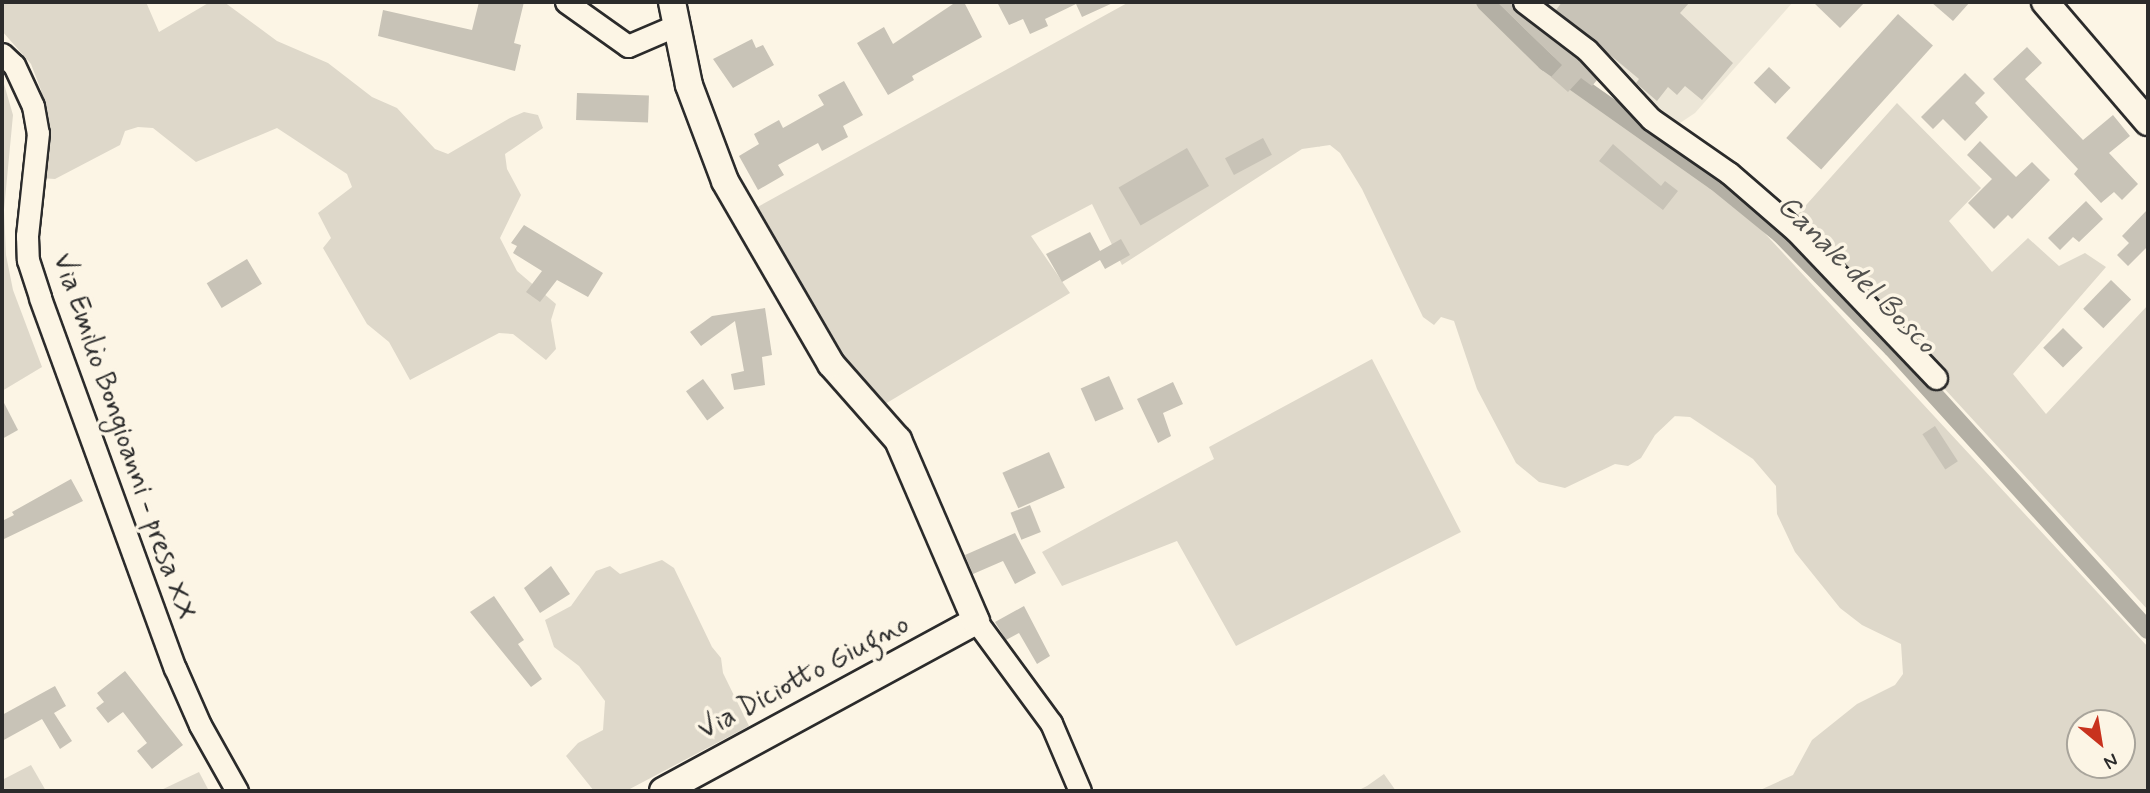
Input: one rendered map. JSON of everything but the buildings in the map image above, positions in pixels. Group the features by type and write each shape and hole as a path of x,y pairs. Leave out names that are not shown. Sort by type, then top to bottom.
{"main road":[{"path":"2045,2 2148,122"},
{"path":"674,14 689,85 725,181 831,364 898,440 976,621"},
{"name":"Via Diciotto Giugno","path":"663,791 976,621"}],"street":[{"path":"566,2 628,46 674,14"},
{"path":"1524,2 1587,50 1651,119 1729,173 1796,231 1937,378"},
{"name":"Via Emilio Bongioanni - presa XX","path":"2,54 28,89 38,133 27,236 28,260 40,299 176,668 200,725 237,791"},
{"path":"976,621 1051,723 1080,791"}],"shaded area":[{"path":"2,2 146,2 159,32 210,2 224,2 277,41 328,63 372,97 397,108 435,149 448,154 510,118 524,112 538,115 543,128 505,154 507,169 521,195 500,238 517,271 556,304 551,320 556,349 546,360 513,334 499,333 410,380 389,342 367,324 323,248 331,238 318,213 352,187 347,174 277,128 196,162 153,128 138,127 125,131 120,145 55,179 40,178 45,113 41,90 31,64 2,31"},
{"path":"1129,2 1474,2 1550,50 1583,77 1635,134 1702,177 1758,226 2148,647 2148,791 1758,791 1793,775 1812,740 1857,704 1895,685 1903,674 1901,644 1862,625 1840,608 1795,552 1777,514 1776,486 1753,459 1690,417 1675,416 1655,435 1641,458 1628,466 1615,464 1565,488 1539,482 1516,463 1477,389 1454,321 1441,317 1434,325 1423,317 1362,189 1340,153 1330,145 1302,149 1122,265 1092,204 1031,236 1070,293 875,410 752,210"},
{"path":"1520,2 1793,2 1695,113 1674,127"},
{"path":"2,77 13,115 4,210 6,255 13,290 42,367 2,391"},
{"path":"1897,103 1981,188 1949,221 1992,272 2028,238 2059,266 2085,253 2106,267 2013,374 2046,414 2148,305 2148,610 1791,222"},
{"path":"1372,359 1461,532 1236,646 1177,541 1062,586 1042,552 1214,459 1209,447"},
{"path":"662,560 674,568 712,647 721,658 723,673 749,726 626,791 594,791 566,756 578,743 603,730 605,701 579,666 554,647 545,620 571,606 596,571 610,566 620,574"},
{"path":"31,765 46,791 2,791 2,780"},
{"path":"199,772 209,791 159,791"},
{"path":"1384,774 1396,791 1357,791 1367,786"}],"waterway":[{"name":"Canale del Bosco","path":"1485,2 1546,62 1715,181 1780,234 1892,348 2148,630"}]}
